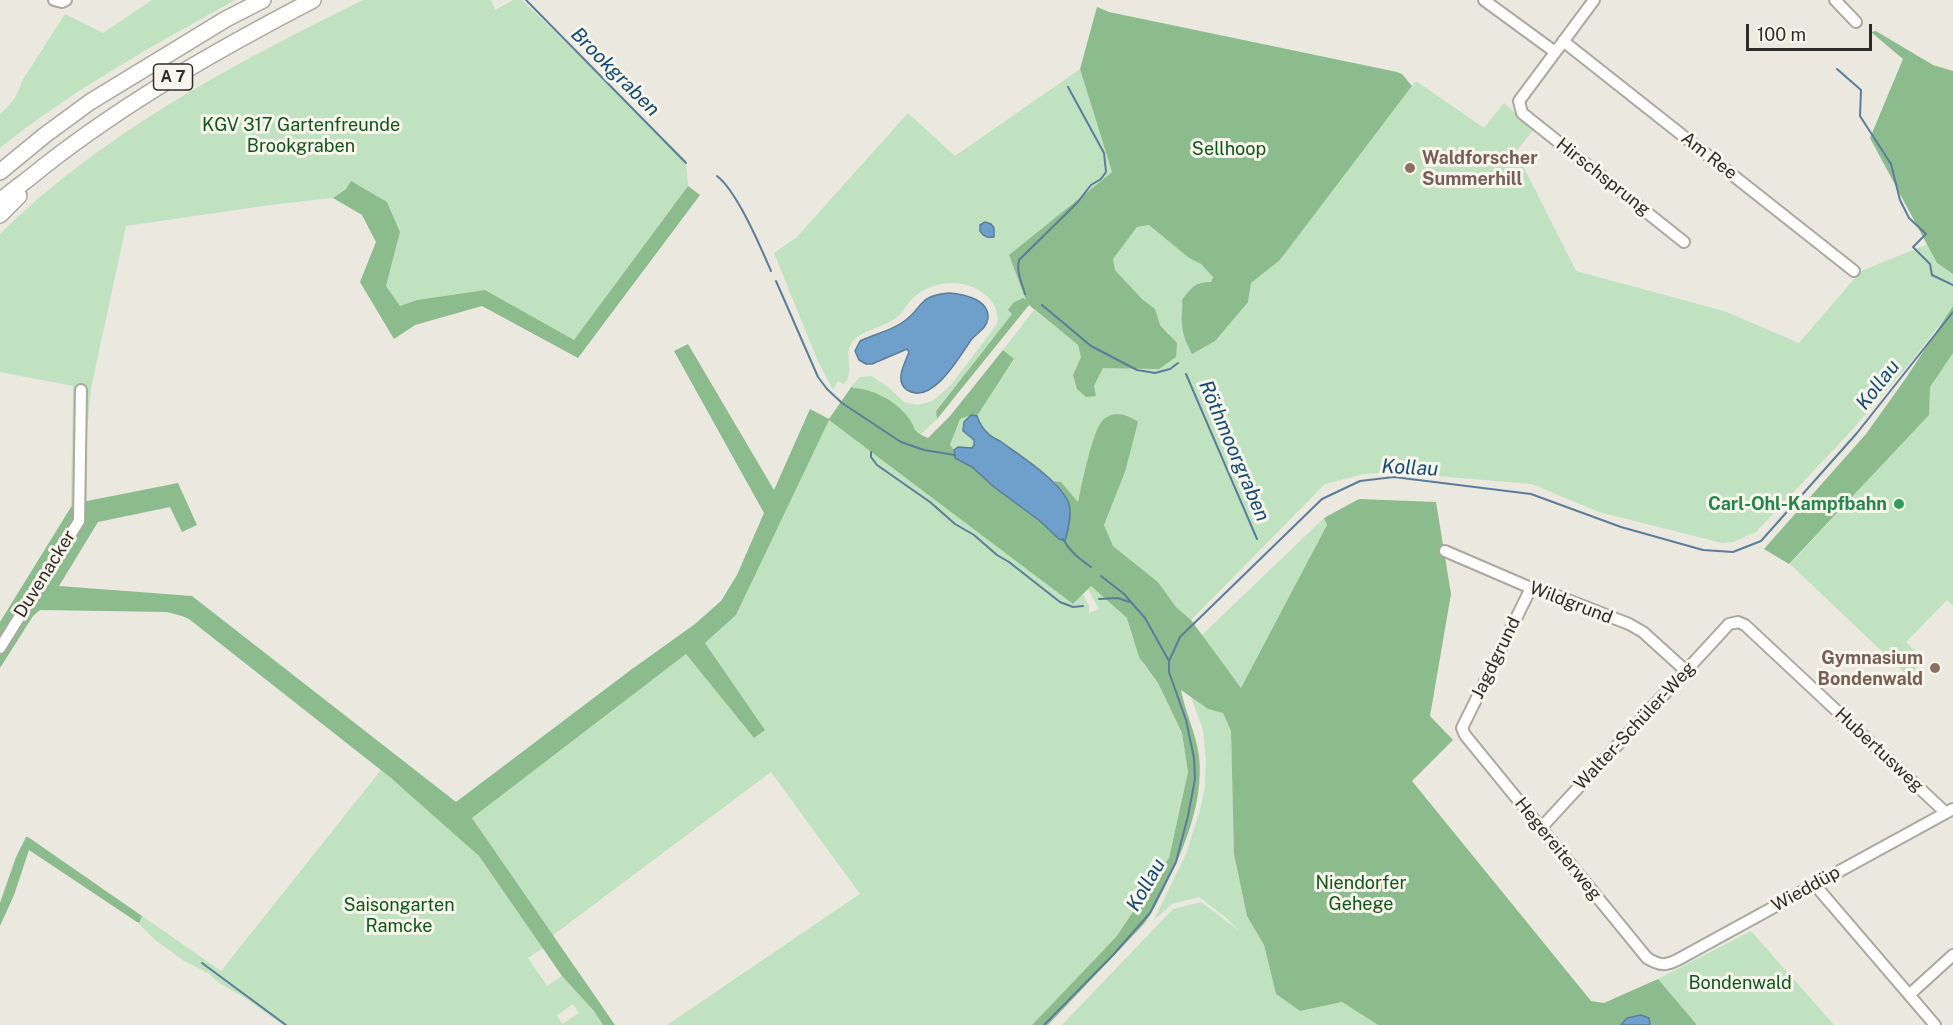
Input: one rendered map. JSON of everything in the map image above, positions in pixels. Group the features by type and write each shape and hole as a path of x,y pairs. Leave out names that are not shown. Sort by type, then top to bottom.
{"highway":[{"name":"A 7","path":"0,172 90,102 226,19 263,0"},
{"name":"A 7","path":"0,201 97,126 159,85 313,0"},
{"path":"0,215 42,169"}],"street":[{"path":"1484,0 1555,52 1594,0"},
{"path":"1835,0 1856,22"},
{"name":"Am Ree","path":"1563,41 1854,271"},
{"name":"Hirschsprung","path":"1555,52 1520,101 1522,113 1684,242"},
{"name":"Duvenacker","path":"0,648 79,521 81,390"},
{"name":"Wildgrund","path":"1445,551 1531,588 1537,588 1629,624 1643,632 1686,671"},
{"name":"Jagdgrund","path":"1462,728 1531,588"},
{"name":"Hubertusweg","path":"1730,624 1738,622 1745,625 1949,811"},
{"name":"Walter-Schüler-Weg","path":"1541,828 1730,624"},
{"name":"Hegereiterweg","path":"1462,728 1465,735 1647,958 1658,965"},
{"name":"Wieddüp","path":"1658,965 1667,965 1949,811"},
{"path":"1815,885 1935,1025"},
{"path":"1909,994 1953,955"}],"green space":[{"path":"152,0 235,0 144,51 85,88 0,148 0,114 14,99 22,81 65,14 103,33"},
{"name":"KGV 317 Gartenfreunde Brookgraben","path":"363,0 491,0 495,10 513,0 522,0 686,160 688,186 574,341 485,290 417,300 400,306 386,286 400,232 387,202 346,189 333,198 126,226 91,388 86,443 87,501 71,507 73,386 0,372 0,234 82,163 126,132 219,75"},
{"name":"Sellhoop","path":"1097,7 1109,12 1397,72 1402,74 1412,86 1280,260 1251,283 1248,302 1215,341 1192,354 1184,336 1182,322 1182,300 1194,286 1211,282 1213,277 1201,264 1189,258 1149,225 1137,227 1113,259 1115,270 1142,299 1155,309 1160,325 1177,343 1176,357 1159,369 1103,368 1094,386 1096,396 1086,397 1077,389 1073,375 1081,357 1078,345 1029,305 937,419 936,411 1012,314 1008,310 1013,303 1023,298 1026,300 1009,255 1112,172 1080,69"},
{"path":"1876,31 1933,65 1953,71 1953,274 1937,263 1870,138 1903,59 1871,32"},
{"path":"1080,69 1112,172 1009,255 1027,301 1012,314 936,410 937,419 920,435 913,427 852,386 860,377 871,376 887,386 904,402 918,405 934,400 951,385 997,324 995,306 990,299 975,288 965,285 946,283 927,289 911,300 896,318 857,337 850,346 847,380 844,384 838,381 833,390 817,359 774,253 796,238 908,113 955,156"},
{"path":"1416,81 1484,128 1504,103 1533,130 1516,152 1576,271 1724,311 1799,343 1861,271 1928,244 1937,263 1953,274 1953,306 1914,358 1852,430 1756,532 1733,542 1722,543 1599,512 1532,484 1389,472 1364,474 1325,484 1191,620 1176,607 1158,582 1113,546 1104,525 1125,472 1137,422 1112,415 1104,420 1095,435 1078,502 1061,482 1054,481 992,437 985,431 977,416 1014,360 1003,350 1034,310 1078,345 1081,357 1073,375 1094,386 1103,367 1159,369 1169,333 1160,325 1155,310 1115,270 1113,259 1137,227 1149,225 1189,258 1201,264 1213,277 1211,282 1183,308 1182,323 1248,302 1251,283 1280,260"},
{"path":"351,181 387,202 400,232 386,286 400,306 417,300 485,290 574,340 688,186 700,195 578,358 482,306 415,325 394,339 360,282 376,242 362,215 333,198 346,189"},
{"path":"1953,306 1953,353 1930,387 1929,415 1789,564 1764,549 1866,434"},
{"name":"Carl-Ohl-Kampfbahn","path":"1953,337 1953,606 1947,600 1906,642 1924,660 1908,676 1790,564 1926,418 1900,394"},
{"name":"Niendorfer Gehege","path":"688,344 774,490 810,409 829,419 852,386 889,400 902,410 916,431 928,438 950,416 1003,350 1014,359 977,416 971,415 960,419 950,445 954,450 955,458 972,467 1059,539 1069,504 1054,481 1061,482 1078,502 1095,435 1103,420 1116,414 1134,419 1138,422 1125,472 1104,525 1113,546 1158,582 1176,607 1191,620 1241,688 1327,525 1324,518 1359,499 1436,502 1451,594 1430,716 1453,740 1412,781 1591,1001 1604,1003 1658,979 1697,1025 1378,1025 1342,1002 1300,1011 1276,994 1264,945 1247,916 1234,854 1231,731 1223,713 1208,709 1181,690 1198,747 1200,773 1191,825 1179,858 1143,925 1048,1025 1032,1025 1116,937 1169,858 1188,772 1182,733 1158,683 1139,657 1127,618 1091,586 1073,604 829,420 736,615 705,643 765,730 754,738 686,654 472,818 615,1025 603,1025 594,1011 562,976 479,856 391,778 189,619 167,612 40,610 33,616 0,668 0,622 71,507 87,501 178,483 197,525 182,532 170,507 98,522 59,586 192,596 456,802 695,624 721,601 737,575 764,513 674,351"},
{"path":"971,415 964,422 963,431 974,440 972,448 958,447 954,450 950,446 960,418"},
{"path":"829,419 1073,604 1083,594 1089,606 1089,613 1099,609 1088,589 1091,586 1127,618 1144,665 1158,683 1182,733 1188,772 1169,858 1116,937 1032,1025 667,1025 860,894 771,772 552,936 472,818 686,654 754,738 765,730 705,643 736,615"},
{"path":"1324,518 1327,525 1242,689 1201,636"},
{"path":"1191,697 1208,709 1223,713 1231,731 1234,854 1247,916 1264,945 1276,994 1300,1011 1342,1002 1378,1025 1062,1025 1173,909 1201,902 1241,932 1199,897 1172,904 1154,920 1186,854 1205,787 1206,759 1203,730"},
{"name":"Saisongarten Ramcke","path":"381,770 479,856 543,948 528,958 547,986 562,976 594,1011 603,1025 283,1025 219,983 208,973 184,961 154,939 137,922 141,922 142,916 221,971","holes":["573,1004 579,1013 562,1024 557,1015"]},
{"path":"26,837 142,916 140,922 29,850 14,895 0,926 0,903 16,857"},
{"name":"Bondenwald","path":"1751,931 1834,1025 1697,1025 1658,979"}],"water":[{"path":"985,222 994,228 994,237 986,237 980,231 980,225"},
{"path":"949,293 968,296 980,302 988,318 984,328 971,340 953,367 935,385 926,391 916,393 903,386 901,377 909,352 907,349 872,364 859,360 855,351 860,341 898,325 910,317 925,300"},
{"path":"971,415 977,416 989,434 1039,469 1065,495 1070,513 1065,541 1059,539 972,467 955,458 954,450 958,447 972,448 974,445 974,440 963,431 964,422"},
{"path":"1641,1015 1649,1018 1650,1025 1621,1025 1627,1018"}],"waterway":[{"name":"Brookgraben","path":"526,0 686,163"},
{"path":"1837,69 1861,90 1860,116 1891,164 1900,200 1909,218 1926,234 1913,247 1930,264 1932,275 1953,285"},
{"name":"Röthmoorgraben","path":"1025,294 1019,273 1019,260 1106,172 1104,153 1068,87"},
{"name":"Brookgraben","path":"717,176 725,183 740,207 771,271"},
{"name":"Brookgraben","path":"776,281 818,377 827,389 842,403 901,442 924,450 955,455"},
{"name":"Röthmoorgraben","path":"1042,305 1091,346 1137,370 1155,373 1170,369 1178,363"},
{"name":"Kollau","path":"1044,1025 1113,955 1150,913 1176,862 1195,779 1194,758 1186,720 1169,672 1169,661 1180,637 1322,499 1360,481 1394,477 1531,494 1621,527 1703,550 1733,552 1761,541 1857,433 1953,312"},
{"name":"Röthmoorgraben","path":"1186,374 1257,539"},
{"path":"871,452 871,457 877,465 930,502 955,524 974,535 1060,602 1073,607 1083,606"},
{"name":"Brookgraben","path":"1063,539 1072,551 1091,567"},
{"name":"Brookgraben","path":"1101,576 1124,594 1145,618 1169,661"},
{"path":"1099,599 1118,598 1129,602"},
{"path":"202,963 286,1025"}],"place":[{"name":"Waldforscher Summerhill","path":"1410,168"},
{"name":"Carl-Ohl-Kampfbahn","path":"1899,504"},
{"name":"Gymnasium Bondenwald","path":"1935,668"}]}
